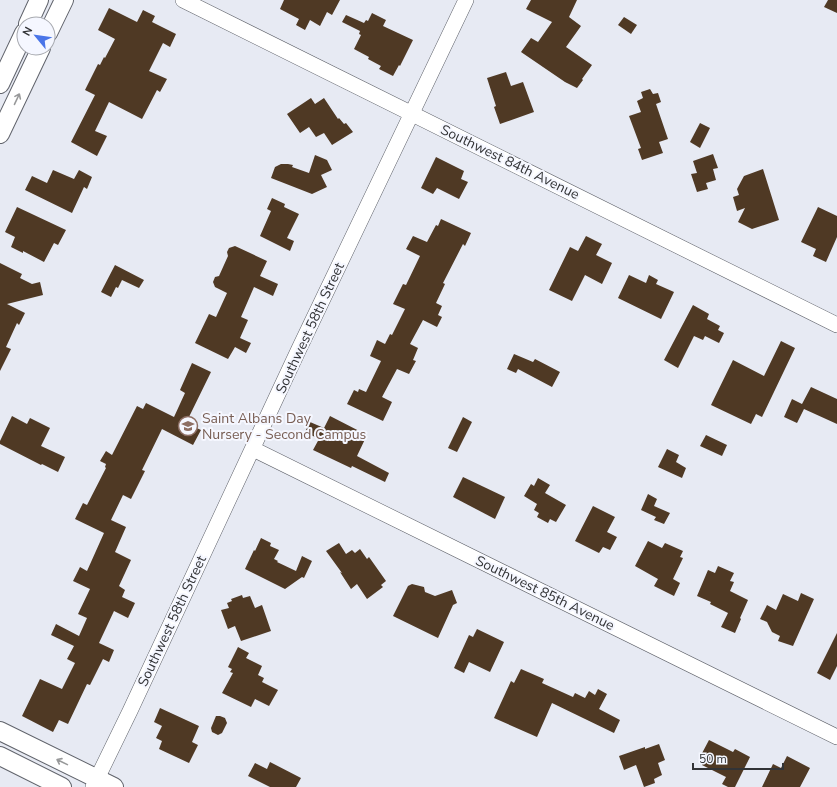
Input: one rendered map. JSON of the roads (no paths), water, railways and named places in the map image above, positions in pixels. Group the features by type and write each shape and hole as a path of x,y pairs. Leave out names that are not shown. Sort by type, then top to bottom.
{"main road":[{"path":"32,16 39,0"},
{"path":"56,16 64,0"},
{"path":"0,84 16,50"},
{"path":"0,134 37,56"},
{"path":"0,731 95,783 114,787"},
{"path":"0,756 62,787"}],"street":[{"name":"Southwest 84th Avenue","path":"182,0 837,325"},
{"name":"Southwest 58th Street","path":"95,783 466,0"},
{"name":"Southwest 85th Avenue","path":"253,449 837,737"}],"place":[{"name":"Saint Albans Day Nursery - Second Campus","path":"188,426"}]}
